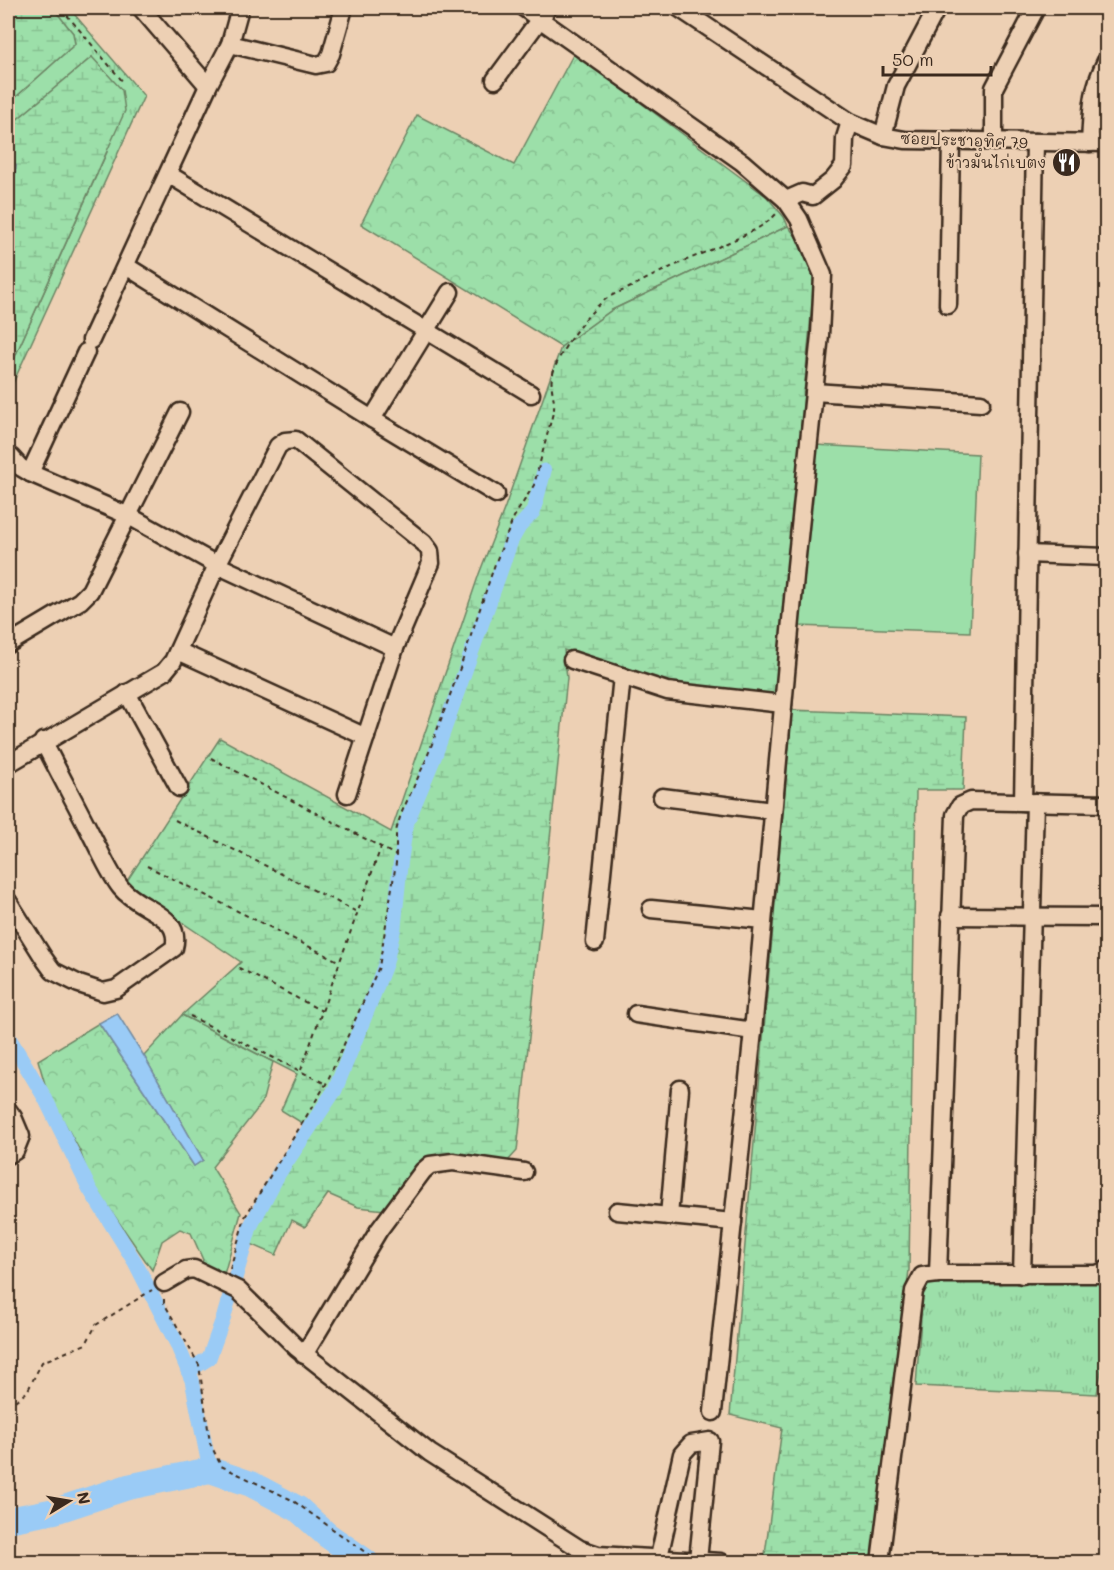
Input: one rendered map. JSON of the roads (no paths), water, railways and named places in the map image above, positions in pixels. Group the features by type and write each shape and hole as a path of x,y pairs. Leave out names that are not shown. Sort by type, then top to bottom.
{"street":[{"path":"141,8 208,86"},
{"path":"240,8 230,44 208,86 88,346 17,465 129,516 217,565 395,648"},
{"path":"230,44 316,65 326,63 332,54 344,8"},
{"path":"524,8 544,13 742,162 799,219 823,275 820,335 753,1031 713,1412"},
{"name":"ซอยประชาอุทิศ 79","path":"680,8 850,122 883,136 905,140 1098,143"},
{"path":"883,136 896,86 937,8"},
{"path":"994,141 994,88 1036,8"},
{"path":"495,80 544,13"},
{"path":"1098,143 1092,98 1098,77 1107,61"},
{"path":"785,204 802,193 813,196 840,172 845,162 845,138 850,122"},
{"path":"948,305 951,141"},
{"path":"1023,1275 1032,916 1027,554 1035,142"},
{"path":"168,174 531,394"},
{"path":"126,266 496,494"},
{"path":"372,418 450,292"},
{"path":"814,392 981,403"},
{"path":"8,644 80,601 90,591 180,412"},
{"path":"8,764 43,741 164,672 173,661 217,565 278,446 285,441 296,440 424,543 430,551 431,563 395,648 347,794"},
{"path":"1027,554 1107,557"},
{"path":"178,651 366,737"},
{"path":"572,660 667,691 783,704"},
{"path":"595,942 622,676"},
{"path":"127,693 179,788"},
{"path":"8,901 54,971 79,984 103,992 116,989 174,948 177,937 172,924 131,898 116,880 43,741"},
{"path":"662,797 773,811"},
{"path":"938,1274 955,814 960,806 970,801 1107,804"},
{"path":"651,909 763,920"},
{"path":"950,916 1107,917"},
{"path":"636,1014 753,1031"},
{"path":"669,1216 680,1089"},
{"path":"8,1110 21,1136 15,1151 8,1155"},
{"path":"304,1354 379,1230 423,1171 430,1165 453,1162 524,1172"},
{"path":"617,1211 733,1222"},
{"path":"160,1288 190,1269 231,1284 304,1354 430,1453 580,1549 598,1555 659,1557 721,1563"},
{"path":"880,1563 914,1291 922,1276 938,1274 1097,1274 1107,1270"},
{"path":"659,1557 682,1454 691,1444 711,1441 698,1560"}],"water":[{"path":"8,151 16,166 8,213"},
{"path":"117,1013 203,1160 194,1166 99,1023"}],"waterway":[{"path":"188,1371 209,1358 250,1227 279,1173 335,1090 373,996 386,962 394,927 406,824 435,755 511,541 519,527 533,512 544,471"},
{"path":"8,1036 45,1098 89,1188 135,1262 177,1344 192,1380 210,1470"},
{"path":"8,1520 55,1511 128,1487 210,1470 251,1484 298,1509 327,1535 366,1562"}],"place":[{"name":"ข้าวมันไก่เบตง","path":"1067,162"}]}
